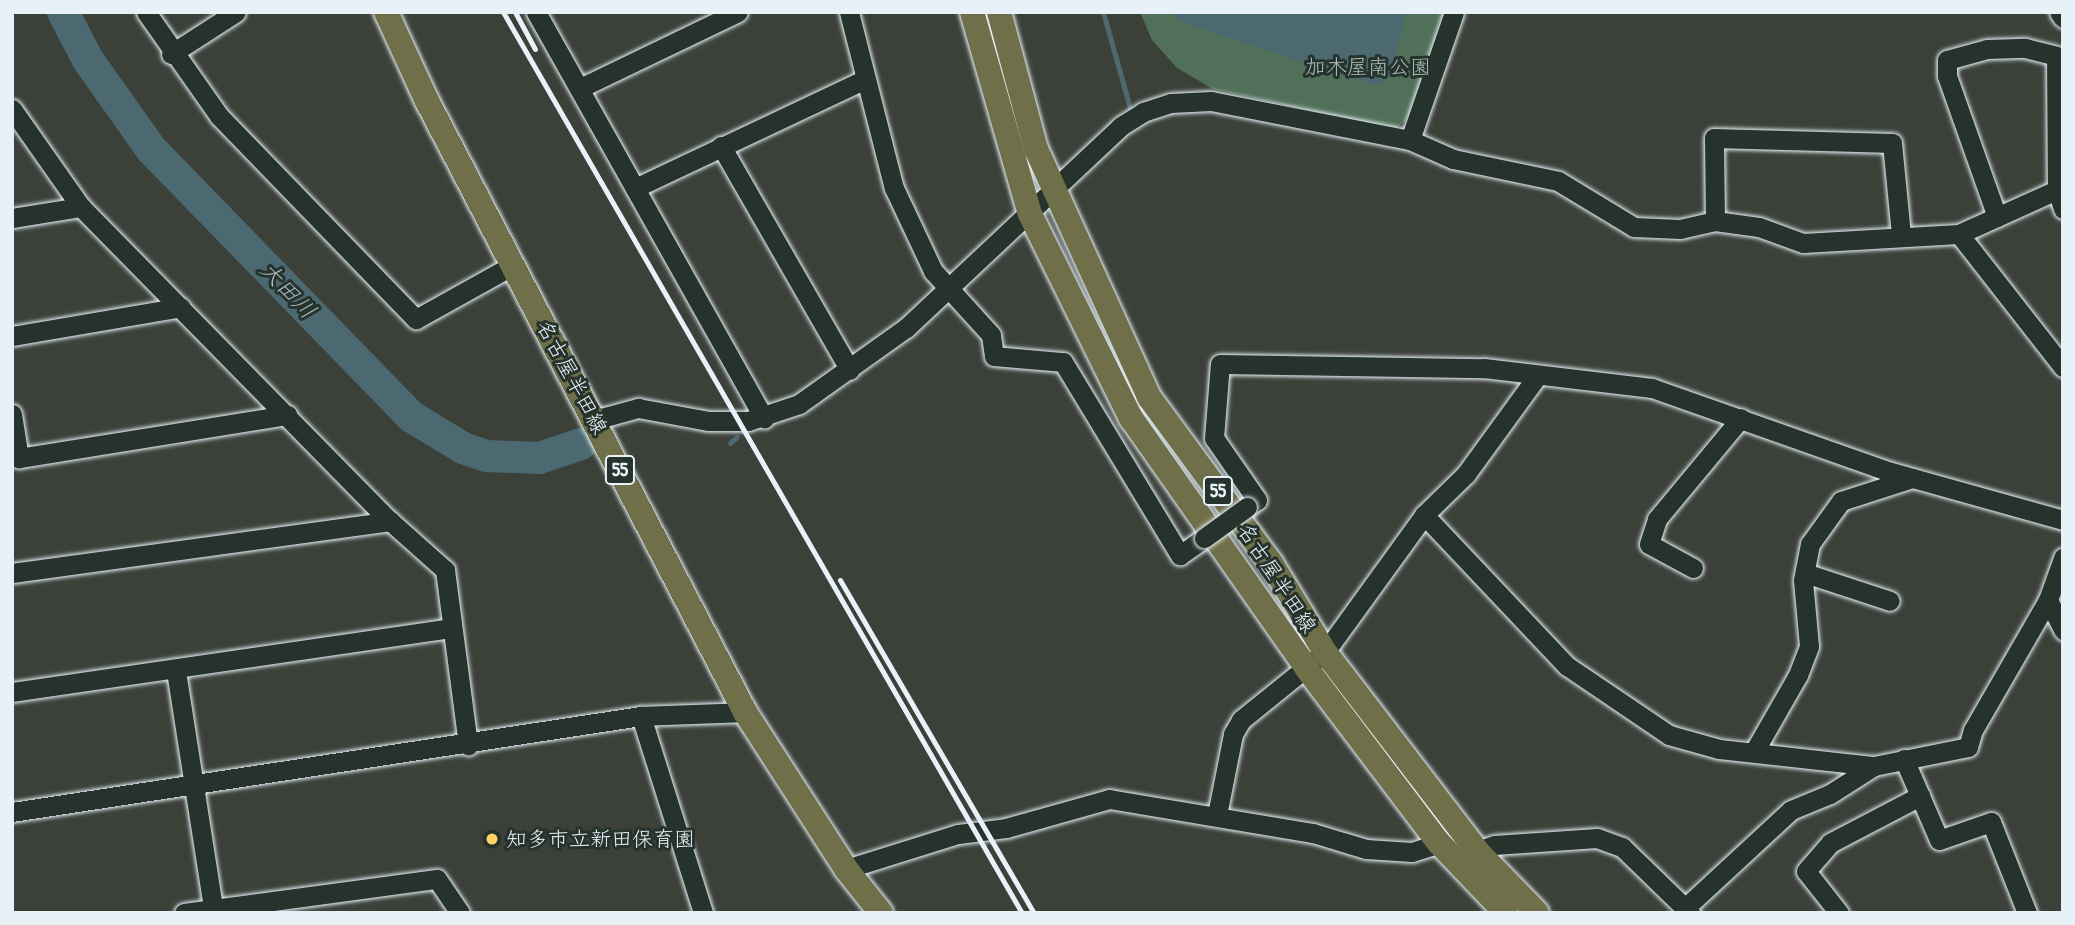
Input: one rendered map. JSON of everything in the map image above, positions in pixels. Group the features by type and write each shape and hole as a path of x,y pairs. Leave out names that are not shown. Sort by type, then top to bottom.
{"main road":[{"name":"名古屋半田線","path":"386,12 426,99 745,712 846,869 881,913"},
{"name":"名古屋半田線","path":"972,12 1031,214 1130,418 1316,661 1477,851 1537,913"},
{"name":"名古屋半田線","path":"999,12 1036,149 1149,397 1270,563 1316,661 1439,843 1506,913"}],"street":[{"path":"146,12 171,54 219,116 415,319 513,265"},
{"path":"171,54 236,12"},
{"path":"536,12 764,418"},
{"path":"580,89 738,12"},
{"path":"849,12 905,219 948,290 990,335 994,356 1063,362 1180,555 1257,500 1214,438 1220,364 1484,368 1652,388 1912,478 2063,520"},
{"path":"1410,140 1454,12"},
{"path":"2059,12 2063,18"},
{"path":"594,420 638,408 708,421 764,418 799,404 850,370 948,290 1132,118 1171,103 1211,101 1410,140 1453,159 1558,181 1634,227 1680,229 1715,221 1759,227 1803,243 1901,234 1959,234 1997,217 2061,195 2056,56 2025,48 1987,49 1947,60 1947,76 1997,217"},
{"path":"635,188 866,79"},
{"path":"12,109 81,207 390,521 445,570 468,745"},
{"path":"1715,221 1714,138 1892,143 1901,234"},
{"path":"721,146 850,370"},
{"path":"12,218 81,207"},
{"path":"1959,234 2063,367"},
{"path":"12,336 181,307"},
{"path":"1217,815 1233,734 1241,720 1316,661 1424,515 1466,474 1538,375"},
{"path":"12,414 19,458 288,415"},
{"path":"1693,568 1649,544 1657,519 1741,418"},
{"path":"1755,750 1798,676 1809,646 1805,573 1810,544 1841,501 1912,478"},
{"path":"1424,515 1567,666 1669,735 1719,748 1755,750 1874,766"},
{"path":"12,573 390,521"},
{"path":"1477,851 1494,845 1597,838 1622,847 1687,910 1791,810 1830,794 1874,766 1968,747 1973,730 2048,600 2063,558"},
{"path":"1805,573 1890,601"},
{"path":"2048,600 2063,630"},
{"path":"12,692 176,671 451,628"},
{"path":"176,671 196,785 213,908"},
{"path":"12,812 468,745 641,716 745,712"},
{"path":"641,716 703,913"},
{"path":"1903,759 1939,840 1991,822 2027,913"},
{"path":"1839,913 1806,871 1830,843 1920,796"},
{"path":"846,869 958,834 1006,828 1095,801 1122,800 1217,815 1313,833 1366,849 1412,852 1439,843"},
{"path":"184,913 437,879 460,913"}],"green space":[{"name":"加木屋南公園","path":"1140,12 1446,12 1411,116 1395,129 1213,89 1177,68 1152,40"}],"water":[{"path":"1170,12 1406,12 1390,77 1378,86 1181,22"}],"waterway":[{"name":"大田川","path":"63,12 88,60 151,149 412,417 463,448 486,456 539,458 581,444"},
{"path":"1103,12 1130,108"},
{"path":"730,443 737,437"},
{"name":"大田川","path":"581,444 588,442"}],"railway":[{"path":"503,12 1022,913"},
{"path":"515,12 535,49"},
{"path":"840,580 1034,913"}],"place":[{"name":"知多市立新田保育園","path":"492,839"}]}
